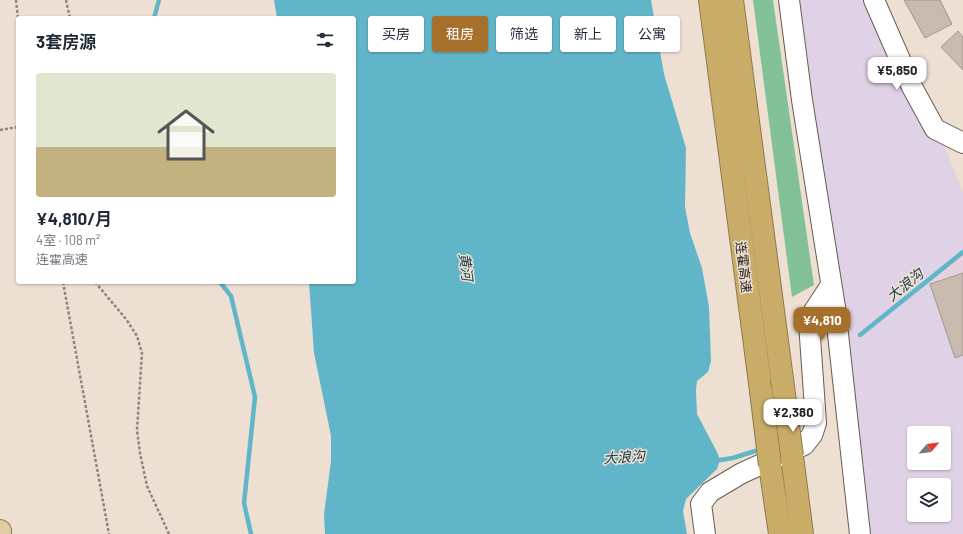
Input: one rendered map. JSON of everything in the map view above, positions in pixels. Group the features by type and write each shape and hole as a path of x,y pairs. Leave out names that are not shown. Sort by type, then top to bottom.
{"highway":[{"name":"连霍高速","path":"710,0 780,534"},
{"name":"连霍高速","path":"732,0 802,534"}],"street":[{"path":"789,0 802,100 835,307 860,534"},
{"path":"874,0 912,87 935,129 963,143"},
{"path":"705,534 701,504 710,492 742,473 804,446 812,435 816,422 809,323 814,311 831,286"}],"path":[{"path":"16,0 18,16"},
{"path":"66,0 70,16"},
{"path":"0,130 16,127"},
{"path":"64,284 109,534"},
{"path":"97,284 126,319 137,336 142,353 137,430 140,453 147,486 168,534"}],"shaded area":[{"path":"786,0 871,0 892,53 947,152 963,193 963,534 859,534"},
{"path":"963,253 963,355 955,358 930,284"}],"green space":[{"path":"753,0 773,0 814,285 792,297"}],"water":[{"name":"黄河","path":"274,0 651,0 654,16 624,16 624,52 660,52 664,74 686,148 685,207 690,233 702,268 709,307 711,361 708,372 697,381 697,414 720,460 717,469 686,499 683,511 687,534 325,534 324,514 331,461 331,436 314,353 309,284 356,284 356,16 277,16"}],"building":[{"path":"904,0 940,0 952,24 925,38"},
{"path":"958,31 963,37 963,70 941,47"},
{"path":"963,273 963,355 955,358 930,284"}],"waterway":[{"path":"155,16 159,0"},
{"name":"大浪沟","path":"860,335 963,252"},
{"path":"222,284 231,296 255,397 244,503 251,534"},
{"name":"大浪沟","path":"714,461 733,458 755,451"}]}
